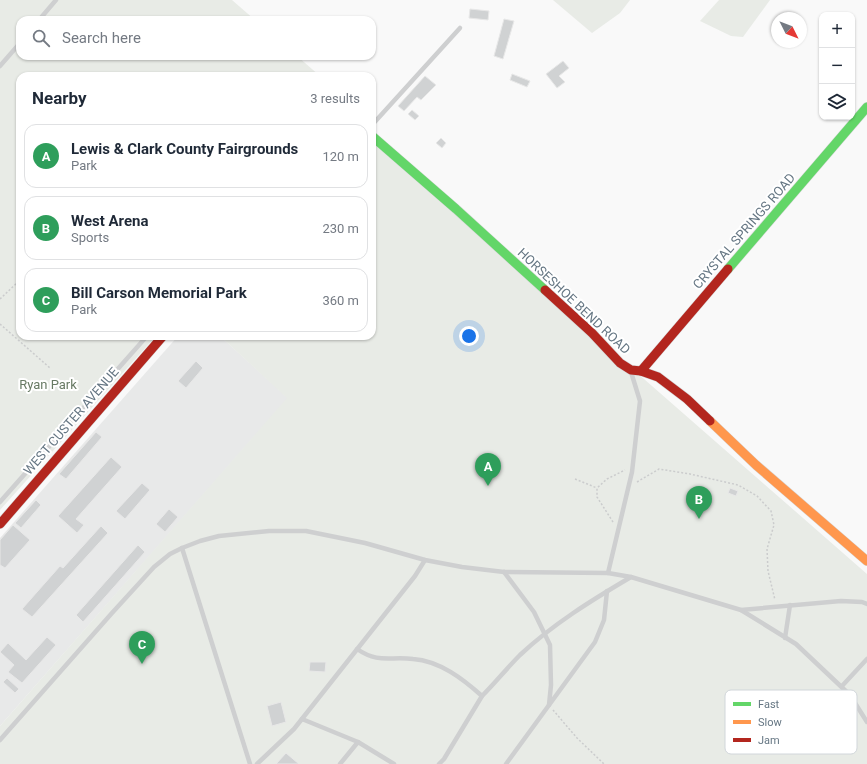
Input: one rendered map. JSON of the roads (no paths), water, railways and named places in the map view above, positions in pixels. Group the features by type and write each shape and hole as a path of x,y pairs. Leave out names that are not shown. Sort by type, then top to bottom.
{"street":[{"name":"CRYSTAL SPRINGS ROAD","path":"641,371 867,107"},
{"name":"HORSESHOE BEND ROAD","path":"376,139 456,209 581,323 620,363 631,370 641,371 658,377 687,399 756,465 867,561"},
{"name":"WEST CUSTER AVENUE","path":"0,524 159,340"}],"lane":[{"path":"42,16 56,0"},
{"path":"376,121 460,28"},
{"path":"0,66 16,48"},
{"path":"0,502 143,340"},
{"path":"608,573 628,490 640,401 631,370"},
{"path":"0,740 112,613 154,568 170,554 200,541 219,536 269,531 306,531 365,542 425,560 462,568 504,572 608,573 631,577 741,610 796,644 846,690"},
{"path":"182,548 250,764"},
{"path":"257,764 294,729 415,576 425,560"},
{"path":"504,572 527,600 546,634 550,645 551,685 549,705"},
{"path":"439,764 444,760 482,696 520,655 563,620 631,577"},
{"path":"506,764 595,642 604,620 607,591"},
{"path":"741,610 841,601 862,602 867,604"},
{"path":"785,638 790,605"},
{"path":"357,649 371,658 413,658 426,661 446,669 472,687 482,696"},
{"path":"842,686 867,659"},
{"path":"857,706 867,722"},
{"path":"302,719 358,742 394,764"},
{"path":"340,764 358,742"}],"place":[{"name":"Lewis & Clark County Fairgrounds","path":"488,486"},
{"name":"West Arena","path":"699,519"},
{"name":"Bill Carson Memorial Park","path":"142,664"}],"park label":[{"name":"Ryan Park","path":"48,384"}]}
